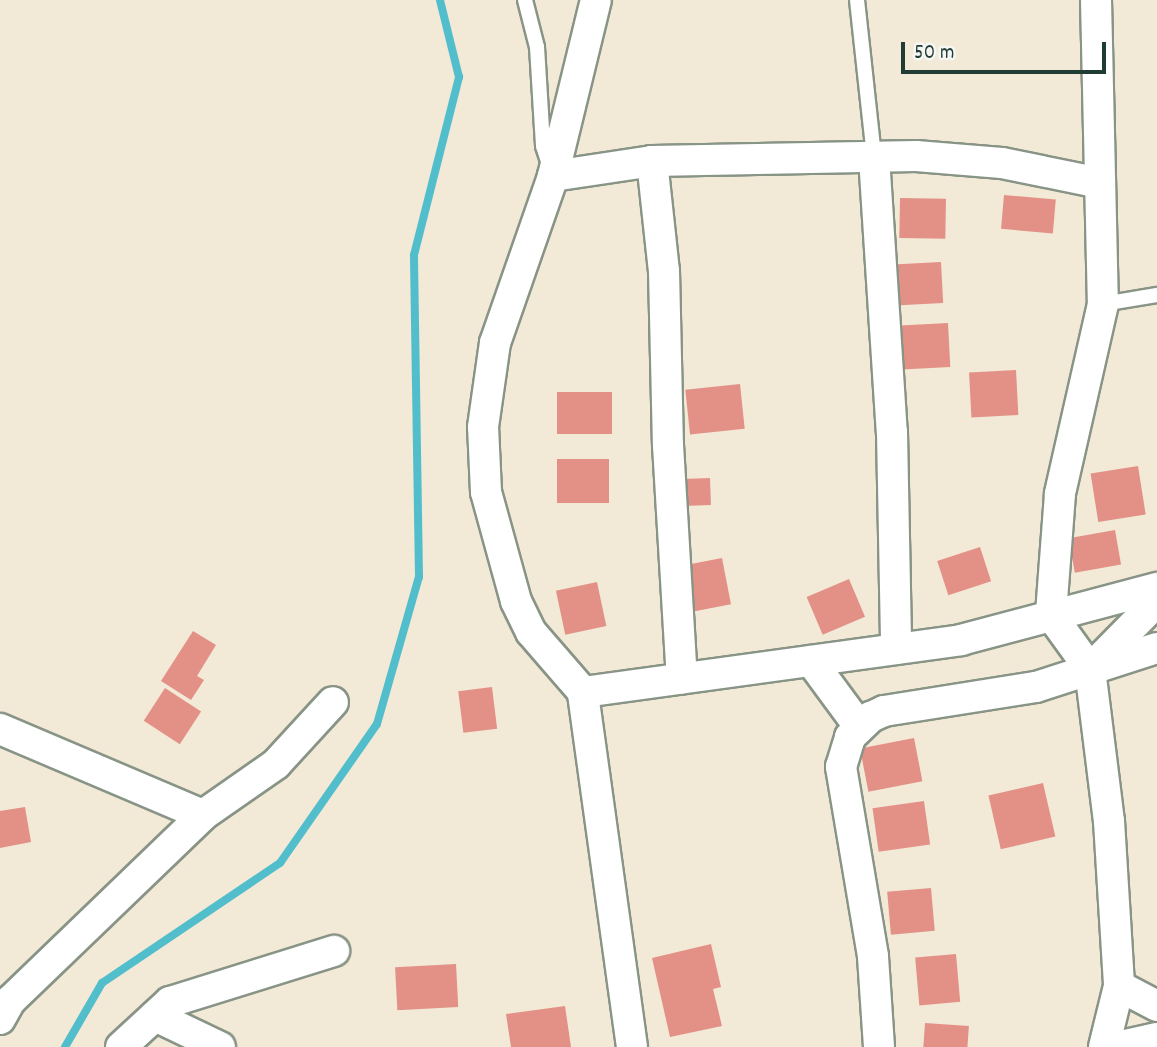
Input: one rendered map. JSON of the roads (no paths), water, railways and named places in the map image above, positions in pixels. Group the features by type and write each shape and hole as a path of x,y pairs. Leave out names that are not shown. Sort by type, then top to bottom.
{"street":[{"path":"596,0 553,176 495,343 487,385 483,460 493,531 516,601 531,632 583,692 632,1047"},
{"path":"1096,0 1103,304 1060,494 1051,615 1090,669 1109,821 1119,986 1104,1047"},
{"path":"553,176 652,161 873,157 991,162 1100,183"},
{"path":"873,157 892,432 896,649"},
{"path":"652,161 664,271 668,445 682,679"},
{"path":"583,692 961,640 1157,588"},
{"path":"1090,669 1157,601"},
{"path":"880,1047 873,956 841,767 850,737 859,726 884,711 1036,687 1157,648"},
{"path":"810,660 859,726"},
{"path":"3,1005 203,815 276,765 333,702"},
{"path":"0,729 203,815"},
{"path":"121,1047 170,1002 334,951"},
{"path":"1119,986 1157,1006"},
{"path":"155,1016 220,1047"}],"lane":[{"path":"525,0 537,47 543,146 553,176"},
{"path":"857,0 873,157"},
{"path":"1103,304 1157,295"}],"waterway":[{"path":"65,1047 102,983 280,863 377,724 419,577 414,255 459,77 440,0"}]}
